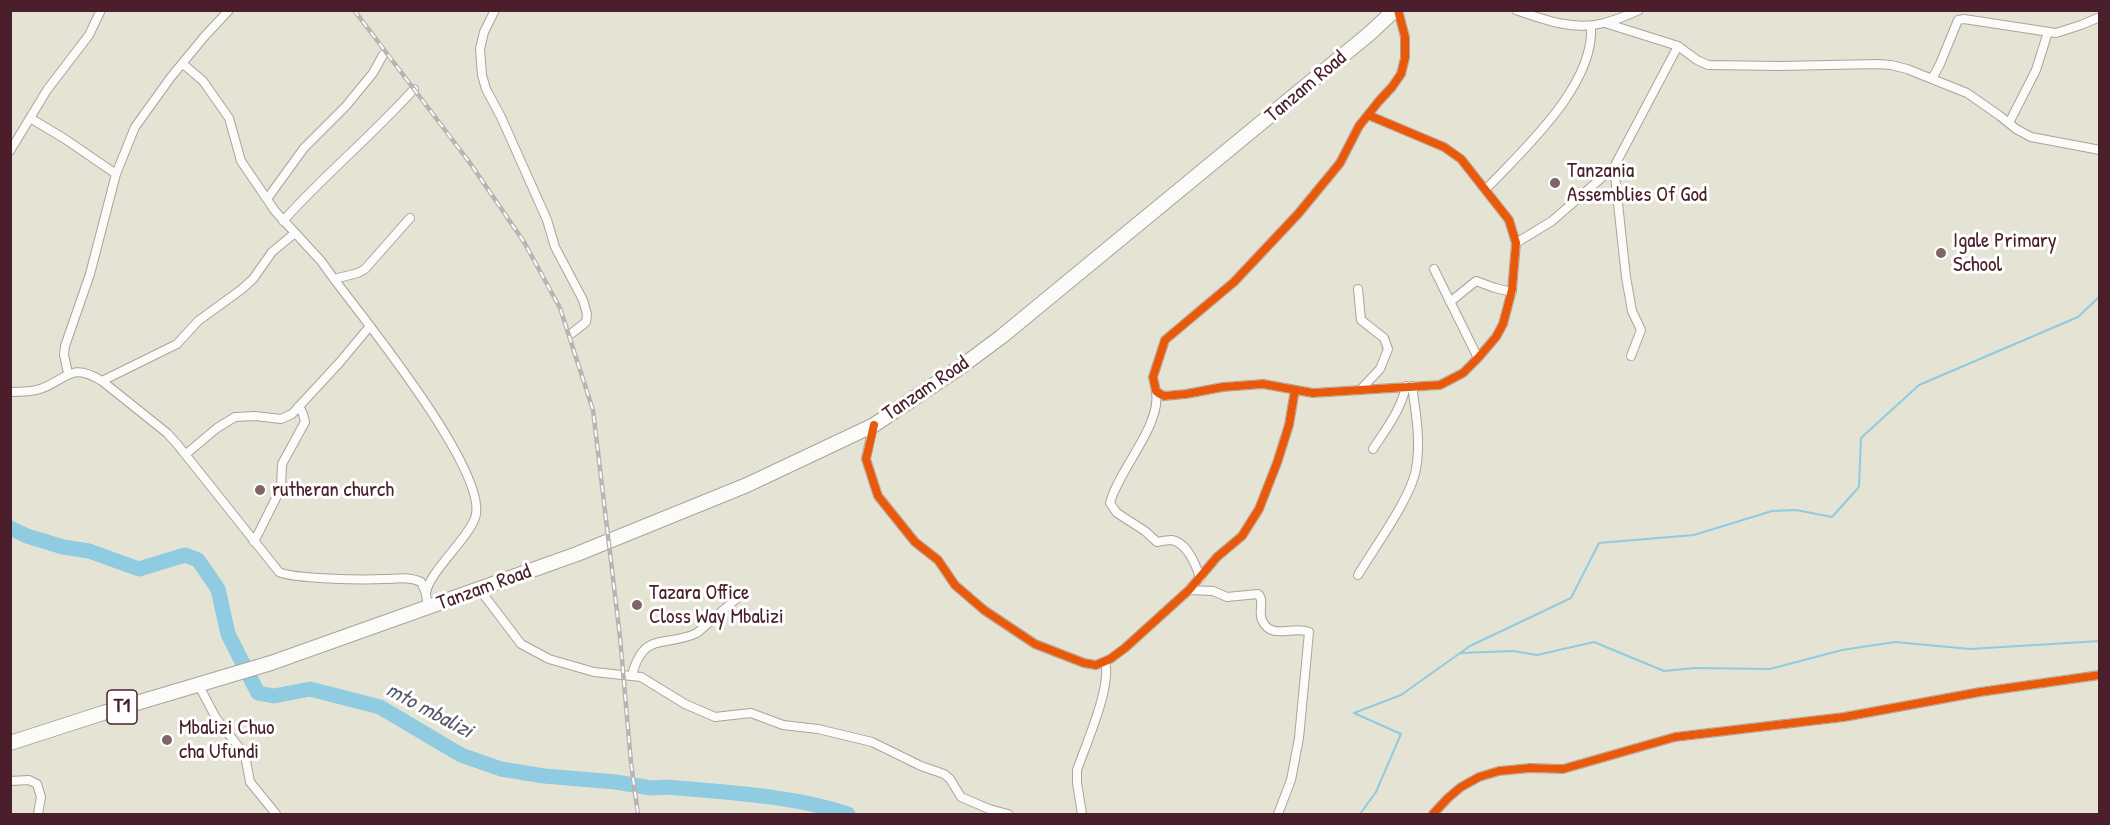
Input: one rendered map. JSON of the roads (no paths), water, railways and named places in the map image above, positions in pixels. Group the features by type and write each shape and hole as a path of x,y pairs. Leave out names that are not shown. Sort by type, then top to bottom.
{"highway":[{"name":"Tanzam Road","path":"198,684 271,663 577,555 747,485 874,424 962,366 1000,337 1397,10"},
{"name":"T1","path":"10,743 198,684"}],"street":[{"path":"10,151 47,90 89,35 101,10"},
{"path":"68,373 64,355 65,346 90,274 116,174 128,142 142,115 204,37 229,10"},
{"path":"495,10 481,43 482,75 486,89 548,224 555,247 586,310 586,322 572,333"},
{"path":"1200,578 1191,558 1178,543 1170,540 1157,542 1140,527 1117,513 1110,502 1117,484 1141,444 1157,402 1153,377 1166,339 1234,282 1340,164 1359,126 1401,74 1405,37 1397,10"},
{"path":"1516,10 1552,22 1591,26 1640,10"},
{"path":"1932,79 1958,20 2048,32 2069,30 2100,17"},
{"path":"1605,23 1678,46 1708,65 1878,64 1907,69 1967,93 2020,132 2031,137 2100,150"},
{"path":"1486,189 1552,118 1568,97 1585,56 1591,37 1591,26"},
{"path":"2008,123 2036,70 2048,32"},
{"path":"1516,243 1552,221 1614,166 1678,46"},
{"path":"267,199 304,148 353,98 373,73 383,55"},
{"path":"183,64 203,81 229,118 241,161 267,199 370,326 440,424 462,462 476,497 477,511 472,527 451,552 426,593"},
{"path":"283,220 414,89"},
{"path":"1156,391 1164,396 1223,387 1263,384 1313,393 1445,383 1463,373 1496,337 1503,324 1512,292 1516,243 1509,220 1461,159 1444,147 1368,115"},
{"path":"30,118 66,139 116,174"},
{"path":"1614,166 1626,278 1632,311 1641,330 1631,356"},
{"path":"334,279 365,269 410,218"},
{"path":"102,381 177,344 198,321 253,279 272,252 295,233"},
{"path":"1434,269 1478,358"},
{"path":"1450,302 1476,281 1512,292"},
{"path":"1358,289 1358,309 1361,321 1384,338 1388,349 1380,369 1360,389"},
{"path":"186,454 230,420 242,416 281,419 292,414 370,326"},
{"path":"10,392 40,389 68,373 80,372 102,381 167,433 186,454 271,564 283,574 381,579 410,578 421,582 429,608"},
{"path":"1373,449 1395,416 1409,386"},
{"path":"1359,575 1409,489 1416,470 1418,440 1409,386"},
{"path":"874,424 866,459 878,496 915,542 938,560 960,591 1035,644 1096,665 1117,654 1189,590 1217,557 1242,536 1259,509 1283,445 1295,390"},
{"path":"254,542 281,488 282,464 304,422 299,406"},
{"path":"480,590 521,644 549,659 594,672 632,675 650,681 685,704 715,717 751,713 783,726 818,729 872,742 921,766 944,774 950,779 961,797 1008,814"},
{"path":"1189,590 1213,591 1227,597 1258,594 1262,599 1261,617 1267,628 1275,632 1297,630 1309,632 1299,738 1291,780 1278,814"},
{"path":"632,675 636,660 649,645 697,633 736,599"},
{"path":"1082,814 1077,770 1103,695 1108,673 1105,662"},
{"path":"1433,814 1461,787 1479,777 1499,771 1530,768 1563,769 1675,737 1844,717 1980,692 2100,675"},
{"path":"198,684 216,718 245,755 250,783 276,814"},
{"path":"10,781 29,780 37,783 41,797 38,814"}],"waterway":[{"path":"1360,814 1376,792 1401,734 1354,713 1401,695 1470,646 1571,598 1599,543 1694,535 1772,511 1796,510 1832,517 1859,487 1861,438 1919,385 2078,317 2100,296"},
{"name":"mto mbalizi","path":"10,528 27,536 63,547 89,551 139,569 185,555 198,560 218,589 228,634 258,693 274,696 310,689 380,707 461,755 501,769 651,788 668,787 759,796 805,803 848,814"},
{"path":"1460,653 1513,651 1537,655 1594,642 1664,671 1695,668 1770,669 1842,650 1895,642 1970,649 2100,641"}],"railway":[{"path":"354,10 470,163 524,242 560,308 593,410 638,814"}],"place":[{"name":"Tanzania Assemblies Of God","path":"1555,183"},
{"name":"Igale Primary School","path":"1941,253"},
{"name":"rutheran church","path":"260,490"},
{"name":"Tazara Office Closs Way Mbalizi","path":"637,605"},
{"name":"Mbalizi Chuo cha Ufundi","path":"167,740"}]}
